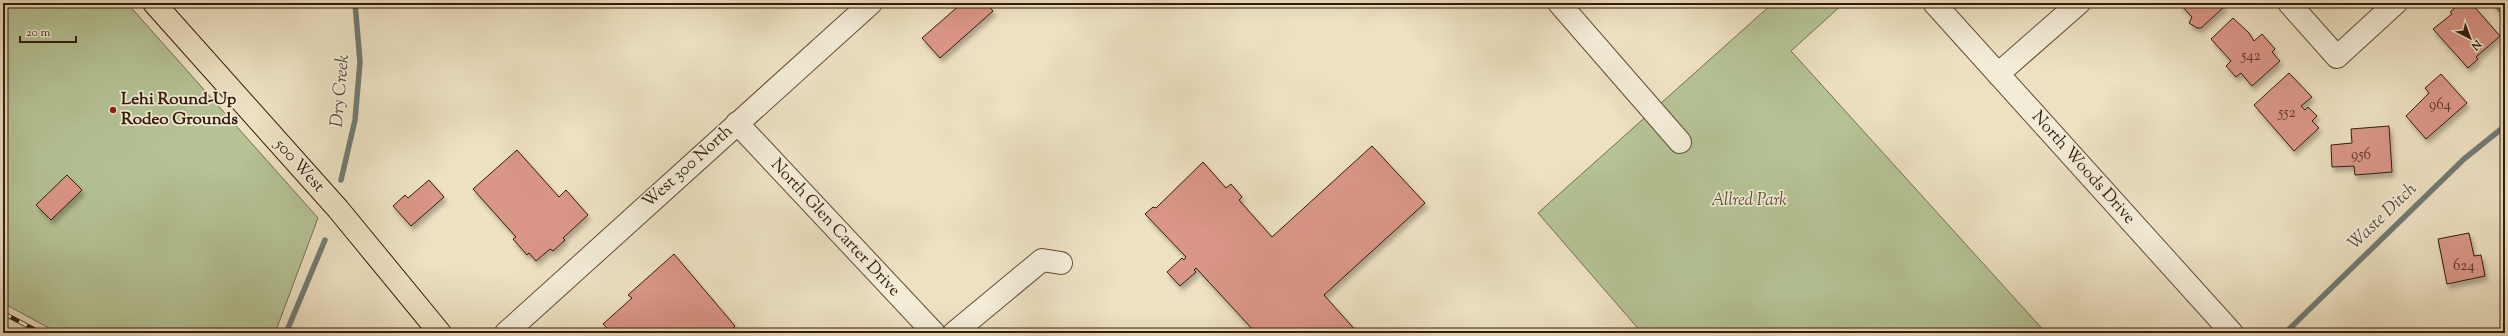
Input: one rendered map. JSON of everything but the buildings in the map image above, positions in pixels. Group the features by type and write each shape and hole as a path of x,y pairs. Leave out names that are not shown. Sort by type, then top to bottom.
{"main road":[{"name":"500 West","path":"154,3 338,209 440,333"}],"street":[{"name":"West 300 North","path":"506,333 871,3"},
{"path":"1559,3 1680,142"},
{"name":"North Woods Drive","path":"1934,3 2232,333"},
{"path":"1998,74 2079,3"},
{"path":"2289,3 2337,56 2396,3"},
{"name":"North Glen Carter Drive","path":"737,123 934,333"},
{"path":"954,333 1042,260 1061,263"}],"green space":[{"name":"Lehi Round-Up Rodeo Grounds","path":"3,3 127,3 318,218 275,333 58,333 3,303"},
{"name":"Allred Park","path":"1773,3 1844,3 1791,51 2046,333 1642,333 1538,213"}],"waterway":[{"name":"Dry Creek","path":"341,180 355,120 360,62 355,3"},
{"name":"Waste Ditch","path":"2285,333 2464,159 2505,126"},
{"name":"Dry Creek","path":"286,333 325,240"}],"railway":[{"path":"3,313 41,333"}],"place":[{"name":"Lehi Round-Up Rodeo Grounds","path":"113,110"}]}
